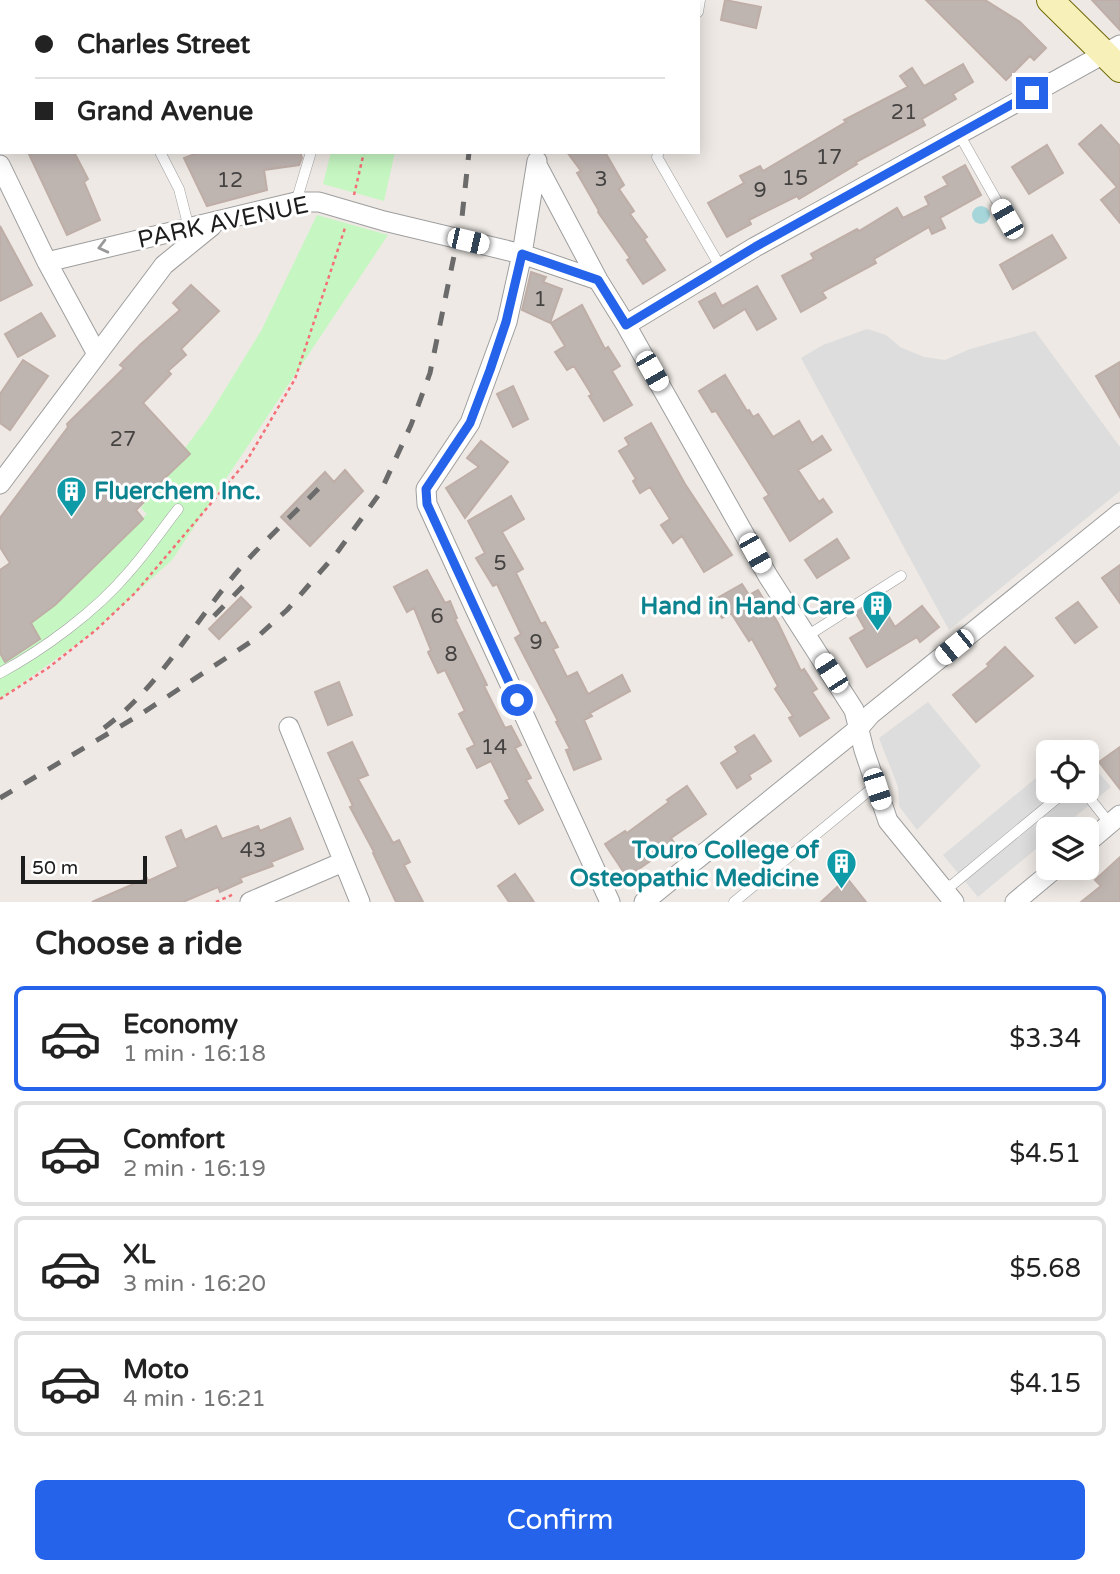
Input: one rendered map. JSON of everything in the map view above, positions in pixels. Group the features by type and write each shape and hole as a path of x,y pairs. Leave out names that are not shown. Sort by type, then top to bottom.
{"main road":[{"path":"1050,0 1115,56"}],"street":[{"path":"626,325 721,268 959,134 1115,56"},
{"path":"537,159 522,254 506,322 470,423 426,489 427,504 610,902"},
{"path":"537,159 598,280 768,576 854,710 888,821 948,895"},
{"path":"0,165 47,262 97,354"},
{"name":"PARK AVENUE","path":"47,262 296,202 319,202 522,254 598,280"},
{"path":"0,484 164,265 218,222"},
{"path":"645,902 859,728 871,714 1120,513"},
{"path":"289,727 360,902"},
{"path":"1099,833 1115,819"},
{"path":"250,902 343,862"},
{"path":"1015,902 1042,880"}],"lane":[{"path":"959,134 1007,219"},
{"path":"161,154 179,189 189,228"},
{"path":"296,202 311,154"},
{"path":"658,154 657,157 721,268"},
{"path":"0,673 61,634 127,576 178,509"},
{"path":"807,636 901,576"},
{"path":"734,902 876,785"},
{"path":"948,895 952,885 1051,803"},
{"path":"1097,803 1115,819"}],"path":[{"path":"0,699 48,668 96,630 135,593 246,462 295,379 350,211 364,154"}],"green space":[{"path":"330,154 395,154 384,201 323,184"},
{"path":"317,215 388,235 172,560 91,634 0,699 0,636 64,590 147,514 141,508 208,417 261,331"}],"shaded area":[{"path":"867,329 886,335 900,347 924,357 945,360 970,349 1035,331 1120,447 1120,491 949,630 801,358 823,345"},
{"path":"928,702 981,766 917,830 899,806 898,787 879,738"},
{"path":"1099,773 1111,787 1099,797"},
{"path":"1036,778 1036,803 1092,803 1075,817 1036,817 1036,849 978,897 943,855"}],"water":[{"path":"981,206 987,209 990,215 987,221 981,224 975,221 972,215 975,209"}],"building":[{"path":"725,0 761,7 756,28 721,20"},
{"path":"926,0 985,0 1020,22 1046,48 1034,60 1030,56 1006,80"},
{"path":"1092,0 1120,0 1120,30"},
{"path":"963,64 973,82 953,94 956,99 922,119 925,125 856,162 857,164 799,199 797,196 749,220 751,224 727,237 708,203 744,183 740,176 760,166 763,171 846,122 844,120 908,87 900,76 912,68 924,86"},
{"path":"1101,125 1120,146 1120,223 1101,200 1117,187 1079,144"},
{"path":"1047,145 1063,173 1029,194 1012,167"},
{"path":"29,154 75,154 88,179 84,182 100,220 67,235"},
{"path":"195,154 301,154 302,158 299,165 264,170 267,190 207,206 184,158"},
{"path":"568,154 606,154 624,185 619,189 634,211 630,214 647,237 644,239 665,270 643,284 627,260 630,258 598,212 577,173 581,171"},
{"path":"965,165 981,195 940,218 945,228 932,234 929,227 874,259 876,263 822,292 826,298 801,312 782,276 814,259 811,254 857,229 859,231 897,208 903,218 929,205 925,197 948,185 943,177"},
{"path":"0,226 32,285 0,301"},
{"path":"1052,235 1066,258 1013,289 1000,265"},
{"path":"531,272 546,277 543,282 562,289 550,323 522,310"},
{"name":"Fluerchem Inc.","path":"191,285 219,311 181,349 186,355 168,371 171,374 143,403 190,454 147,495 149,497 136,510 143,519 55,605 31,623 40,639 5,662 0,653 0,570 10,563 0,547 0,518 68,427 67,424 124,368 120,365 180,310 173,303"},
{"path":"757,286 776,319 757,330 745,309 714,328 699,302 715,293 722,306"},
{"path":"582,305 605,349 608,347 620,366 612,371 632,405 604,421 574,366 567,370 555,352 565,346 551,323"},
{"path":"41,313 55,336 18,357 5,334"},
{"path":"23,360 48,376 10,430 0,423 0,394"},
{"path":"1120,362 1120,417 1096,376"},
{"path":"725,375 747,411 749,410 753,417 758,414 773,437 799,421 812,443 822,436 831,450 798,470 819,502 823,499 832,512 790,541 764,498 769,495 716,411 712,412 699,391"},
{"path":"513,386 528,419 513,427 497,394"},
{"path":"651,423 685,484 732,555 704,572 682,536 673,543 661,525 670,519 650,487 640,493 633,481 636,479 619,451 629,445 625,438"},
{"path":"481,441 508,462 465,518 446,488 479,467 467,458"},
{"path":"345,470 363,491 310,546 281,517 325,472 334,482"},
{"path":"511,496 524,519 502,532 523,569 516,573 541,624 545,622 558,647 553,649 567,677 577,672 588,694 622,675 630,691 590,713 592,716 584,720 601,759 574,770 566,750 570,749 556,722 558,721 515,638 521,634 497,584 493,586 476,558 485,553 468,521"},
{"path":"837,539 849,558 817,578 805,560"},
{"path":"1120,565 1120,603 1102,578"},
{"path":"427,570 445,603 450,601 457,618 455,619 487,685 484,686 505,728 511,726 521,745 515,748 531,778 526,780 543,810 519,824 505,801 510,799 491,761 477,768 467,749 475,745 459,714 465,711 445,670 438,673 428,652 431,650 414,608 407,612 394,587"},
{"path":"742,584 749,595 758,590 778,623 801,671 804,669 817,689 812,692 829,718 800,736 789,718 793,716 775,689 778,686 752,639 749,641 731,613 722,618 712,601"},
{"path":"241,597 251,607 219,639 209,629"},
{"name":"Hand in Hand Care","path":"878,599 895,627 922,606 939,627 920,642 917,637 867,667 850,638 865,629 856,613"},
{"path":"1078,602 1097,627 1075,643 1056,618"},
{"path":"1005,647 1033,676 976,722 953,695 989,666 987,664"},
{"path":"339,682 352,715 328,725 315,692"},
{"path":"754,735 771,761 749,775 751,779 737,788 721,763 738,752 735,747"},
{"path":"352,742 368,775 358,779 393,843 399,840 410,862 404,865 423,902 396,902 350,807 353,806 328,753"},
{"path":"1120,747 1120,789 1099,762"},
{"path":"687,786 706,814 671,838 675,844 627,877 605,844 625,831 627,833"},
{"path":"290,818 303,849 271,862 273,866 240,878 242,882 220,892 218,887 183,902 92,902 178,867 166,837 181,830 185,840 216,826 222,839 258,826 260,831"},
{"path":"1120,857 1120,902 1081,902 1101,886 1095,880 1099,880 1099,876"},
{"path":"515,874 534,902 509,902 498,886"},
{"name":"Touro College of Osteopathic Medicine","path":"847,878 866,902 821,902"}],"railway":[{"path":"0,798 141,714 255,639 287,610 336,554 380,493 411,425 430,373 462,217 469,154"},
{"path":"104,728 144,692 243,565 326,481"},
{"path":"214,616 243,586"}],"place":[{"name":"Fluerchem Inc.","path":"71,518"},
{"name":"Hand in Hand Care","path":"878,633"},
{"name":"Touro College of Osteopathic Medicine","path":"842,891"}],"route":[{"path":"517,700 427,504 426,489 470,423 506,322 522,254 598,280 626,325 755,247 1032,93"}]}
